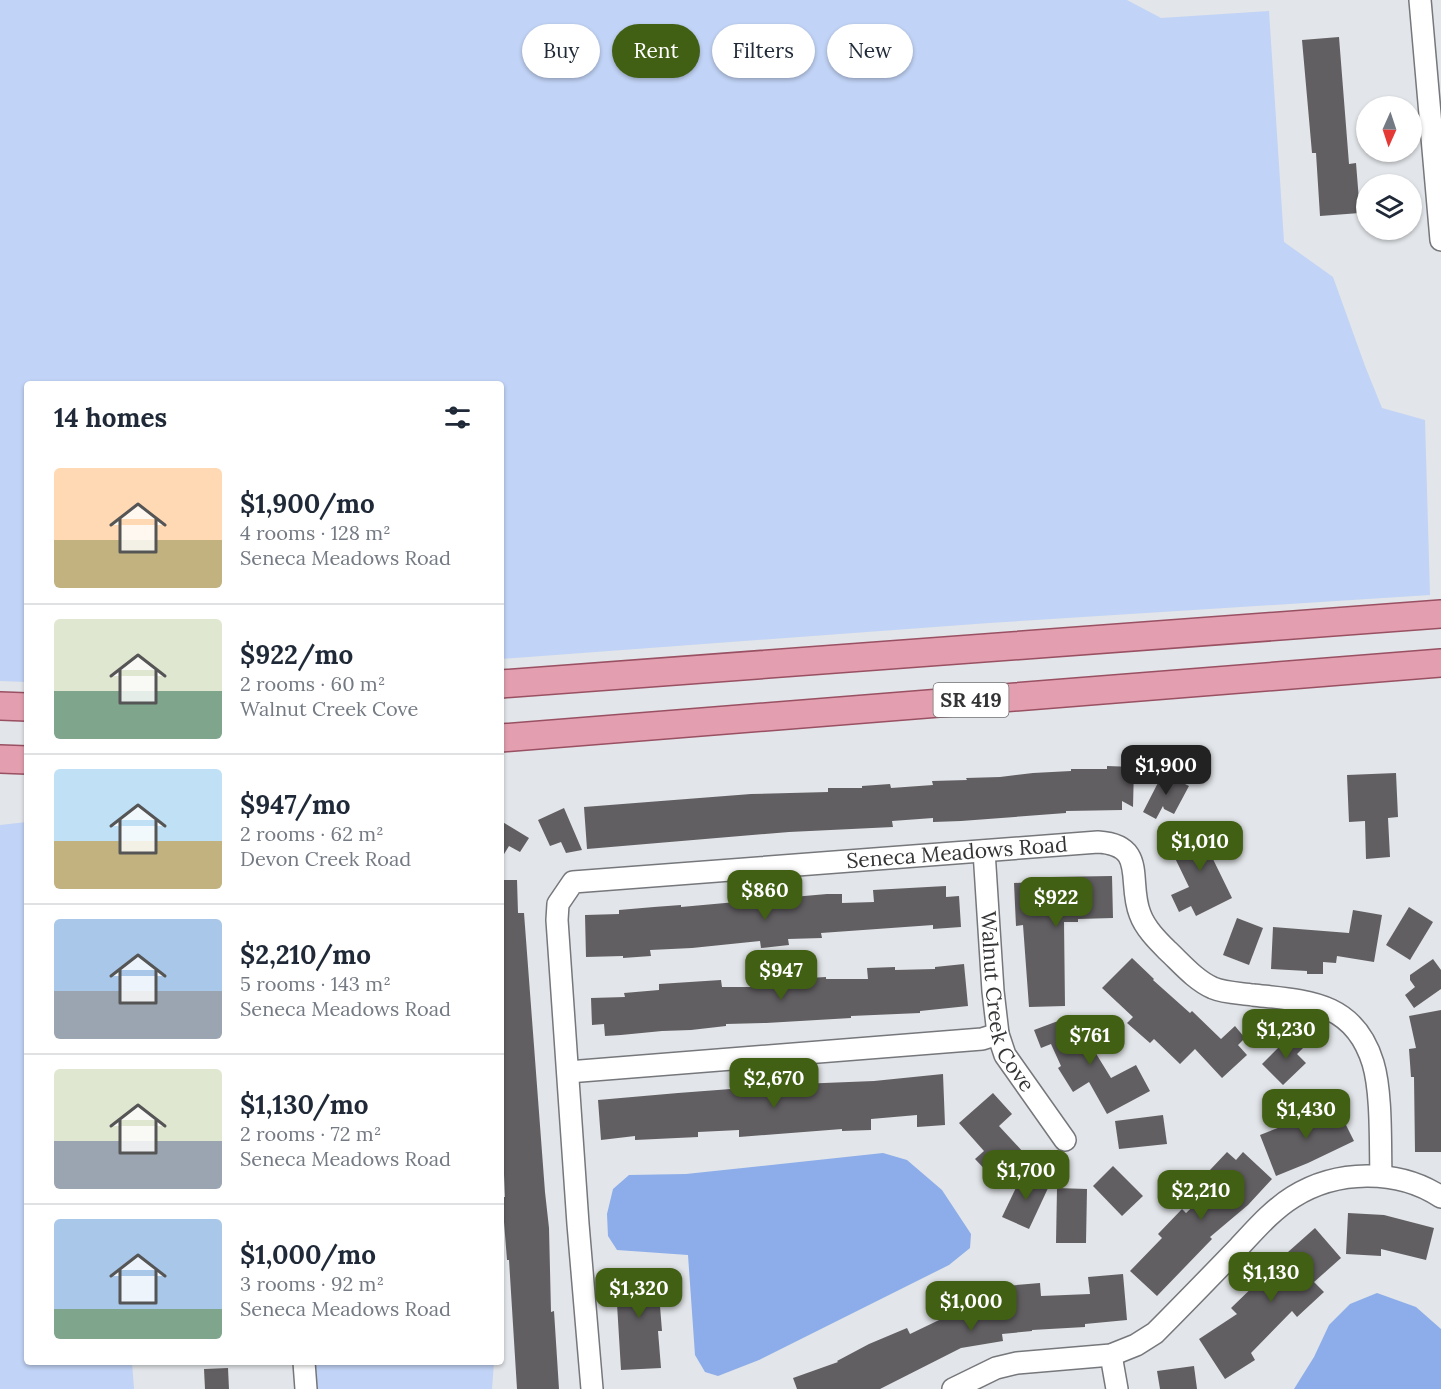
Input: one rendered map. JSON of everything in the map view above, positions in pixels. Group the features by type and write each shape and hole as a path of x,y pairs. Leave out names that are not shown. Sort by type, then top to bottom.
{"main road":[{"name":"SR 419","path":"504,684 1441,614"},
{"name":"SR 419","path":"504,738 1441,663"},
{"path":"0,706 24,707"},
{"path":"0,759 24,760"}],"street":[{"path":"1420,0 1441,240"},
{"name":"Seneca Meadows Road","path":"592,1389 557,920 558,904 573,882 1098,842 1114,843 1122,847 1130,858 1140,914 1150,932 1198,978 1212,987 1230,992 1303,1000 1326,1007 1349,1021 1364,1041 1373,1064 1377,1087 1381,1176"},
{"name":"Walnut Creek Cove","path":"984,852 998,1034 1005,1054 1065,1140"},
{"path":"568,1072 970,1040 998,1034"},
{"path":"953,1389 996,1368 1017,1363 1111,1355 1136,1345 1155,1333 1267,1218 1291,1198 1318,1184 1348,1177 1381,1176 1409,1182 1441,1197"},
{"path":"1111,1355 1117,1389"},
{"path":"304,1365 306,1389"}],"shaded area":[{"path":"0,0 1127,0 1161,18 1269,11 1284,242 1333,277 1382,408 1425,420 1430,595 989,623 504,659 504,381 24,381 24,682 0,681"},
{"path":"24,822 24,1365 132,1365 134,1389 0,1389 0,825"},
{"path":"311,1365 494,1365 492,1389 313,1389"}],"water":[{"path":"883,1153 907,1160 942,1190 971,1234 970,1248 949,1265 759,1360 718,1376 705,1372 695,1355 688,1255 617,1250 608,1236 607,1214 613,1189 629,1175 686,1174"},
{"path":"1377,1293 1416,1307 1441,1329 1441,1389 1294,1389 1314,1357 1329,1325 1350,1304"}],"building":[{"path":"1339,37 1349,164 1356,163 1356,213 1320,216 1316,153 1312,153 1302,40"},
{"path":"1107,766 1134,767 1133,807 1122,801 1122,810 1066,811 1066,813 961,821 933,822 933,818 892,821 893,827 789,832 587,849 584,807 751,794 828,792 828,788 862,788 862,786 890,784 891,788 933,785 932,781 967,780 966,778 1071,771 1071,769 1107,769"},
{"path":"1163,773 1189,786 1174,814 1164,809 1163,806 1156,819 1143,812"},
{"path":"1396,773 1398,817 1388,818 1390,857 1366,859 1365,821 1349,822 1347,775"},
{"path":"564,808 582,850 566,853 561,842 550,846 538,820"},
{"path":"1206,822 1219,849 1210,853 1232,898 1196,916 1191,906 1179,912 1171,895 1189,887 1173,854 1184,848 1178,835"},
{"path":"504,823 529,838 520,852 509,846 504,854"},
{"path":"1112,876 1113,918 1078,919 1078,922 1064,922 1065,1006 1029,1007 1023,925 1016,926 1014,883 1051,881 1051,877"},
{"path":"504,880 517,880 518,913 524,913 549,1228 551,1312 554,1311 559,1389 517,1389 509,1260 507,1260 504,1222"},
{"path":"946,886 946,897 959,896 961,927 933,929 933,925 821,933 822,938 788,939 789,945 761,948 760,941 650,950 651,956 586,957 585,915 619,914 619,910 827,894 842,894 842,903 874,902 873,890"},
{"path":"1409,907 1433,922 1410,960 1386,945"},
{"path":"1353,910 1382,915 1374,962 1337,956 1336,963 1323,962 1323,974 1271,969 1273,927 1349,933"},
{"path":"1237,918 1263,928 1249,965 1223,955"},
{"path":"1132,958 1153,980 1190,1013 1192,1011 1221,1039 1235,1026 1245,1038 1238,1045 1247,1055 1222,1078 1195,1049 1180,1064 1154,1039 1150,1043 1127,1023 1133,1017 1102,988"},
{"path":"1433,959 1441,970 1441,989 1414,1008 1405,995 1415,987 1410,980 1410,975"},
{"path":"964,964 968,1006 920,1011 920,1013 726,1024 726,1026 691,1030 605,1036 604,1024 592,1025 591,998 625,997 624,993 659,990 659,984 721,980 722,987 763,987 763,981 775,979 775,975 791,973 791,979 826,977 826,979 868,979 867,968 935,969 935,967"},
{"path":"1441,1010 1441,1152 1415,1152 1414,1077 1411,1077 1409,1049 1416,1048 1409,1016"},
{"path":"1074,1015 1088,1050 1092,1047 1111,1078 1136,1065 1150,1091 1107,1114 1089,1082 1073,1092 1058,1068 1061,1066 1051,1044 1041,1048 1034,1030"},
{"path":"1293,1033 1306,1045 1297,1054 1306,1063 1283,1085 1262,1064"},
{"path":"943,1074 945,1125 917,1127 917,1115 871,1119 871,1130 842,1131 842,1129 739,1137 739,1130 698,1132 698,1137 635,1140 635,1136 601,1140 598,1100"},
{"path":"993,1093 1012,1114 999,1126 1024,1153 995,1180 975,1159 984,1151 959,1123"},
{"path":"1335,1103 1354,1141 1276,1176 1260,1135"},
{"path":"1163,1115 1167,1144 1119,1149 1115,1121"},
{"path":"1227,1152 1236,1160 1243,1152 1272,1179 1248,1205 1210,1237 1212,1239 1157,1296 1130,1271 1162,1238 1158,1234 1182,1209 1186,1213 1221,1180 1210,1170"},
{"path":"1113,1166 1143,1196 1122,1216 1093,1186"},
{"path":"1023,1173 1049,1186 1029,1229 1002,1217"},
{"path":"1057,1188 1087,1189 1086,1243 1056,1243"},
{"path":"1348,1213 1384,1215 1434,1228 1426,1260 1381,1249 1381,1256 1346,1254"},
{"path":"1315,1228 1341,1258 1314,1282 1324,1292 1297,1317 1292,1311 1251,1353 1255,1360 1225,1379 1199,1339 1237,1314 1231,1308 1262,1278 1260,1277"},
{"path":"657,1269 662,1331 658,1331 661,1368 621,1370 615,1271"},
{"path":"1123,1274 1127,1320 1085,1324 1085,1327 1002,1334 1003,1341 961,1348 880,1389 797,1389 793,1378 838,1362 869,1344 907,1328 910,1334 962,1309 960,1297 978,1294 979,1301 1006,1296 1005,1286 1040,1283 1041,1296 1090,1294 1088,1277"},
{"path":"1194,1366 1197,1389 1160,1389 1157,1371"},
{"path":"228,1368 229,1389 205,1389 204,1369"}]}
